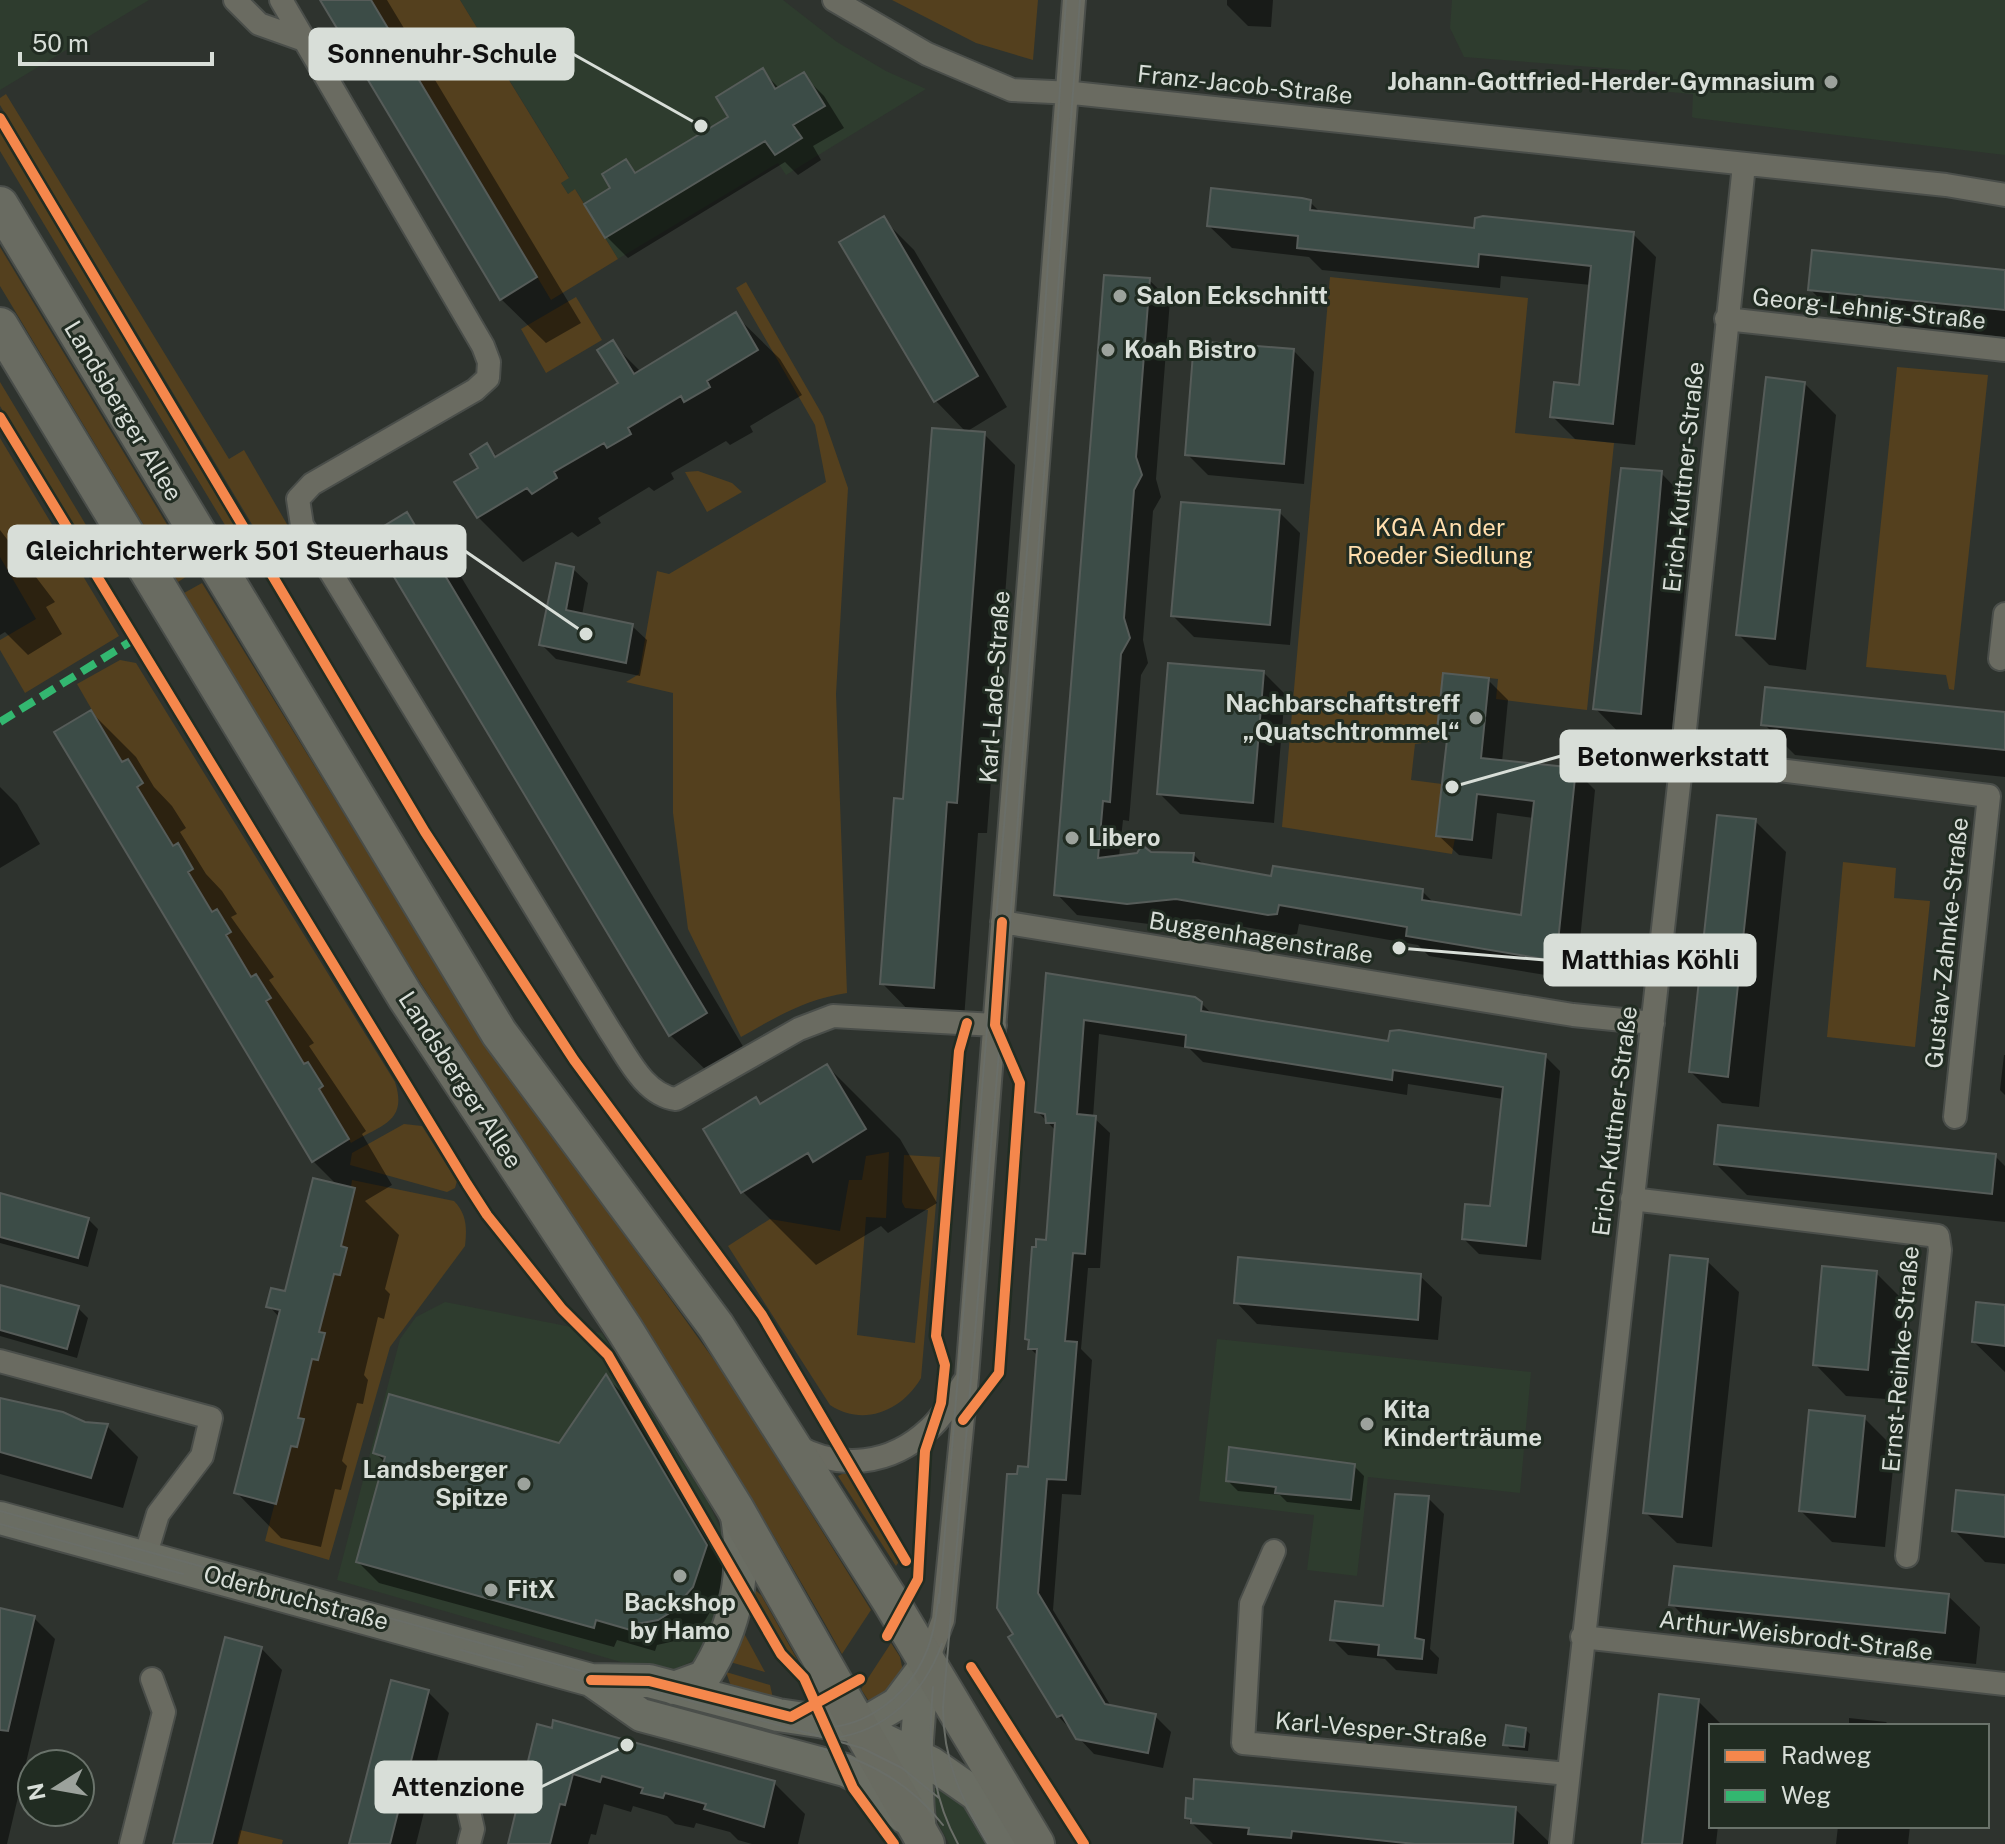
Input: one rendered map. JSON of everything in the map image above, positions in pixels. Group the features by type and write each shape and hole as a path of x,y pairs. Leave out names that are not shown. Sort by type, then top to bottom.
{"main road":[{"name":"Landsberger Allee","path":"0,205 499,1033 716,1326 927,1662 1036,1844"},
{"name":"Landsberger Allee","path":"0,326 405,996 625,1330 735,1508 923,1839"}],"street":[{"path":"235,0 259,24 301,39"},
{"path":"281,0 301,39 449,287 489,362 488,378 475,390 312,484 298,499 302,525 610,1031 650,1089 662,1097 676,1099 799,1029 833,1016 995,1025"},
{"name":"Franz-Jacob-Straße","path":"834,0 927,54 1012,90 1067,93 1946,185 2005,195"},
{"name":"Karl-Lade-Straße","path":"927,1662 943,1620 967,1377 1074,0"},
{"name":"Erich-Kuttner-Straße","path":"1561,1844 1682,758 1744,165"},
{"name":"Georg-Lehnig-Straße","path":"1726,319 2005,350"},
{"path":"2000,659 2005,614"},
{"name":"Gustav-Zahnke-Straße","path":"1682,758 1989,796 1955,1117"},
{"name":"Buggenhagenstraße","path":"1002,922 1573,1015 1653,1023"},
{"name":"Ernst-Reinke-Straße","path":"1632,1199 1933,1232 1938,1236 1936,1291 1907,1556"},
{"path":"0,1361 211,1418 202,1456 158,1514 145,1557"},
{"path":"790,1442 819,1459 851,1463 890,1454 931,1428 967,1377"},
{"path":"674,1688 704,1677 722,1644 741,1582 742,1540 735,1508"},
{"name":"Oderbruchstraße","path":"0,1518 591,1680 649,1681 778,1715 858,1727 917,1756 977,1795 1006,1844"},
{"name":"Karl-Vesper-Straße","path":"1274,1551 1251,1604 1243,1743 1568,1774"},
{"name":"Arthur-Weisbrodt-Straße","path":"1582,1637 2005,1684"},
{"path":"858,1727 902,1699 927,1662"},
{"path":"923,1839 917,1756 927,1662"},
{"path":"131,1844 164,1712 152,1679"},
{"name":"Oderbruchstraße","path":"591,1680 641,1715 845,1770 865,1780 889,1799 923,1839"},
{"path":"462,1780 473,1829 469,1844"}],"shaded area":[{"path":"0,0 149,0 0,90"},
{"path":"460,0 783,0 837,42 886,71 926,89 786,175 778,163 618,259 576,190 568,194 561,183 569,177"},
{"name":"Johann-Gottfried-Herder-Gymnasium","path":"1452,0 2005,0 2005,155 1695,118 1692,117 1693,94 1658,91 1657,72 1464,57 1450,28"},
{"path":"445,1302 602,1333 708,1502 734,1557 708,1648 699,1658 669,1672 621,1662 337,1580 400,1339 416,1317"},
{"name":"Kita Kinderträume","path":"1217,1339 1531,1372 1520,1493 1368,1477 1357,1576 1307,1570 1314,1515 1199,1501"},
{"path":"927,1773 968,1800 999,1844 949,1844 939,1825"}],"green space":[{"path":"371,0 460,0 569,178 561,183 568,194 575,189 618,259 551,300"},
{"path":"892,0 1038,0 1033,60 976,43"},
{"path":"6,94 229,459 244,450 288,526 262,541 0,105 0,98"},
{"path":"0,131 241,535 234,540 0,151"},
{"path":"0,247 195,571 178,582 0,286"},
{"name":"KGA An der Roeder Siedlung","path":"1330,277 1528,298 1515,433 1614,443 1587,710 1496,699 1498,679 1443,673 1436,741 1415,744 1411,780 1442,784 1436,835 1455,838 1452,854 1282,827"},
{"path":"746,282 823,416 848,488 836,694 847,993 805,1004 741,1037 688,929 673,813 673,693 626,682 639,674 657,571 669,574 826,482 815,425 736,288"},
{"path":"576,297 602,340 546,373 521,329"},
{"path":"1897,367 1988,375 1954,690 1949,689 1946,675 1866,667"},
{"path":"0,382 104,555 93,561 0,406"},
{"path":"0,438 119,636 25,693 0,650 0,640 36,619 0,557"},
{"path":"698,471 732,483 742,492 707,512 685,472"},
{"path":"202,583 475,1027 727,1378 871,1610 842,1654 690,1399 361,888 184,593"},
{"path":"120,660 136,663 395,1082 398,1106 395,1114 382,1126 351,1143 319,1089 323,1086 309,1062 304,1064 266,1001 256,974 251,977 226,935 231,931 217,909 212,912 188,872 193,868 178,844 173,846 137,787 142,783 128,759 122,762 77,684"},
{"path":"1843,862 1896,868 1894,898 1930,901 1915,1047 1827,1037"},
{"path":"404,1124 422,1126 457,1181 455,1188 447,1192 350,1165 352,1153"},
{"path":"889,1152 886,1218 866,1217 857,1335 915,1343 928,1210 905,1208 902,1202 904,1155 940,1157 921,1378 913,1390 893,1407 868,1415 855,1415 830,1405 728,1246 770,1219 840,1231 849,1180 862,1180 866,1156"},
{"path":"352,1180 454,1201 464,1216 466,1240 465,1246 390,1347 329,1560 265,1541 312,1359 318,1360 325,1334 319,1332 334,1274 340,1275 346,1248 341,1246 355,1189 351,1187"},
{"path":"849,1474 902,1557 896,1566 838,1476"},
{"path":"754,1589 761,1595 802,1668 783,1652 750,1591"},
{"path":"740,1626 765,1672 730,1662"},
{"path":"891,1643 900,1657 904,1676 872,1706 861,1689"},
{"path":"726,1672 770,1685 773,1698 731,1686"},
{"path":"240,1830 283,1840 282,1844 237,1844"}],"building":[{"path":"320,0 371,0 537,277 500,300"},
{"path":"763,68 775,89 804,72 825,106 793,125 802,138 775,155 765,141 605,238 584,204 610,188 602,174 626,159 635,173 728,117 716,97"},
{"path":"1211,188 1311,200 1310,210 1474,228 1475,218 1483,216 1634,232 1613,424 1550,417 1554,382 1579,385 1591,266 1479,254 1478,267 1297,248 1298,236 1207,226"},
{"path":"884,216 978,376 934,402 839,242"},
{"path":"1812,250 2005,270 2005,310 1808,290"},
{"path":"1104,275 1150,278 1136,457 1142,475 1134,490 1124,618 1130,638 1121,654 1110,802 1103,801 1098,858 1137,853 1142,845 1151,852 1194,853 1193,862 1271,876 1273,866 1423,889 1422,900 1521,915 1534,801 1477,794 1472,840 1436,836 1448,731 1437,730 1443,673 1489,678 1481,758 1576,768 1556,961 1406,936 1407,927 1279,905 1277,914 1268,915 1176,899 1127,904 1054,895"},
{"path":"736,312 758,350 707,381 710,387 684,402 681,396 628,428 631,434 607,448 604,443 554,472 557,478 532,494 527,488 477,518 454,482 478,468 470,454 487,443 495,457 618,383 597,350 613,340 634,374"},
{"path":"1194,341 1294,349 1284,464 1185,455"},
{"path":"1766,377 1805,382 1775,639 1736,635"},
{"path":"932,428 985,432 957,803 947,802 934,988 880,984 894,798 903,799"},
{"path":"1621,468 1662,471 1641,714 1593,709"},
{"path":"1181,502 1280,510 1270,625 1171,616"},
{"path":"407,512 707,1013 669,1036 369,535"},
{"path":"556,563 574,567 566,610 633,624 626,663 539,645"},
{"path":"1168,663 1264,671 1253,803 1157,794"},
{"path":"1765,687 2005,712 2005,750 1761,725"},
{"path":"91,710 122,762 128,759 143,783 137,787 173,846 178,843 193,869 188,872 212,912 217,909 231,932 226,935 251,977 256,974 271,998 266,1001 304,1064 308,1062 323,1086 319,1089 349,1139 312,1162 54,732"},
{"path":"1717,815 1756,819 1728,1077 1689,1072"},
{"path":"1046,973 1195,997 1202,1002 1201,1011 1388,1041 1390,1031 1399,1030 1546,1054 1526,1246 1462,1239 1465,1204 1490,1206 1503,1087 1393,1070 1392,1080 1185,1047 1186,1035 1084,1020 1077,1114 1096,1116 1085,1254 1073,1253 1065,1341 1077,1342 1066,1480 1047,1479 1038,1593 1105,1704 1156,1714 1148,1753 1076,1739 1062,1715 1057,1717 1008,1637 1013,1634 997,1608 1007,1474 1017,1474 1018,1466 1028,1467 1037,1349 1028,1349 1029,1340 1025,1339 1032,1247 1036,1247 1036,1239 1046,1240 1055,1123 1046,1123 1045,1114 1035,1112"},
{"path":"827,1064 866,1129 813,1162 808,1153 741,1193 703,1129 756,1097 760,1104"},
{"path":"1718,1125 1996,1154 1992,1194 1714,1164"},
{"path":"313,1178 355,1188 341,1246 347,1248 340,1275 334,1274 319,1332 325,1333 318,1360 312,1359 298,1418 304,1419 297,1447 291,1446 276,1504 234,1493 280,1310 266,1307 271,1288 285,1291"},
{"path":"0,1193 89,1218 78,1258 0,1237"},
{"path":"1670,1255 1708,1259 1682,1517 1643,1513"},
{"path":"1238,1257 1421,1274 1418,1320 1234,1303"},
{"path":"1822,1266 1877,1271 1868,1370 1813,1365"},
{"path":"0,1285 79,1306 67,1349 0,1330"},
{"path":"1976,1302 2005,1305 2005,1346 1972,1342"},
{"name":"Landsberger Spitze","path":"606,1374 707,1545 693,1587 671,1612 658,1620 637,1624 634,1631 596,1620 594,1628 356,1562 385,1457 373,1453 389,1394 559,1443"},
{"path":"0,1398 63,1412 85,1422 108,1424 91,1478 0,1452"},
{"path":"1809,1410 1865,1416 1855,1517 1799,1511"},
{"path":"1229,1447 1355,1464 1351,1500 1275,1493 1276,1487 1226,1481"},
{"path":"1956,1490 2005,1495 2005,1537 1952,1531"},
{"path":"1395,1494 1429,1496 1415,1638 1424,1640 1422,1659 1378,1655 1379,1645 1330,1640 1335,1601 1383,1606"},
{"path":"1674,1566 1949,1594 1945,1633 1669,1605"},
{"path":"0,1608 35,1616 8,1731 0,1730"},
{"path":"225,1637 262,1647 212,1844 173,1844"},
{"path":"391,1680 429,1690 390,1844 349,1844"},
{"path":"1659,1694 1699,1699 1682,1844 1642,1844"},
{"path":"553,1720 775,1781 764,1827 704,1809 706,1804 665,1793 663,1798 641,1793 643,1788 602,1776 600,1782 573,1774 565,1805 560,1804 550,1844 508,1844 537,1724 552,1728"},
{"path":"1506,1725 1526,1728 1524,1747 1503,1745"},
{"path":"1194,1779 1516,1807 1513,1844 1415,1844 1292,1831 1291,1838 1248,1834 1249,1828 1191,1823 1191,1819 1185,1818 1186,1798 1193,1799"}],"tram line":[{"path":"939,1603 1035,455 1066,0"},
{"path":"988,1844 955,1778 946,1744 943,1707 1010,923 1080,0"},
{"path":"0,1511 862,1748 902,1768 939,1798"},
{"path":"0,1524 183,1574"},
{"path":"818,1727 852,1723 867,1716 882,1708 907,1684 928,1647 939,1594"},
{"path":"833,1738 870,1728 901,1707 925,1679 942,1644"},
{"path":"461,1650 523,1667"},
{"path":"933,1687 931,1748 936,1787 958,1844"},
{"path":"820,1748 855,1759 888,1776 917,1798 943,1825"}],"marked path":[{"path":"0,722 133,640"}],"cycle path":[{"path":"0,118 425,832 574,1060 762,1315 906,1561"},
{"path":"0,417 487,1215 562,1309 608,1355 781,1654 804,1678 853,1788 894,1844"},
{"path":"963,1420 999,1373 1020,1083 995,1025 1002,922"},
{"path":"887,1636 918,1579 925,1451 941,1403 945,1365 936,1336 959,1051 967,1023"},
{"path":"971,1667 1084,1844"},
{"path":"591,1680 649,1681 791,1717 860,1679"}],"place":[{"name":"Johann-Gottfried-Herder-Gymnasium","path":"1831,82"},
{"name":"Sonnenuhr-Schule","path":"701,126"},
{"name":"Salon Eckschnitt","path":"1120,296"},
{"name":"Koah Bistro","path":"1108,350"},
{"name":"Gleichrichterwerk 501 Steuerhaus","path":"586,634"},
{"name":"Nachbarschaftstreff „Quatschtrommel“","path":"1476,718"},
{"name":"Betonwerkstatt","path":"1452,787"},
{"name":"Libero","path":"1072,838"},
{"name":"Matthias Köhli","path":"1399,948"},
{"name":"Kita Kinderträume","path":"1367,1424"},
{"name":"Landsberger Spitze","path":"524,1484"},
{"name":"Backshop by Hamo","path":"680,1576"},
{"name":"FitX","path":"491,1590"},
{"name":"Attenzione","path":"627,1745"}]}
